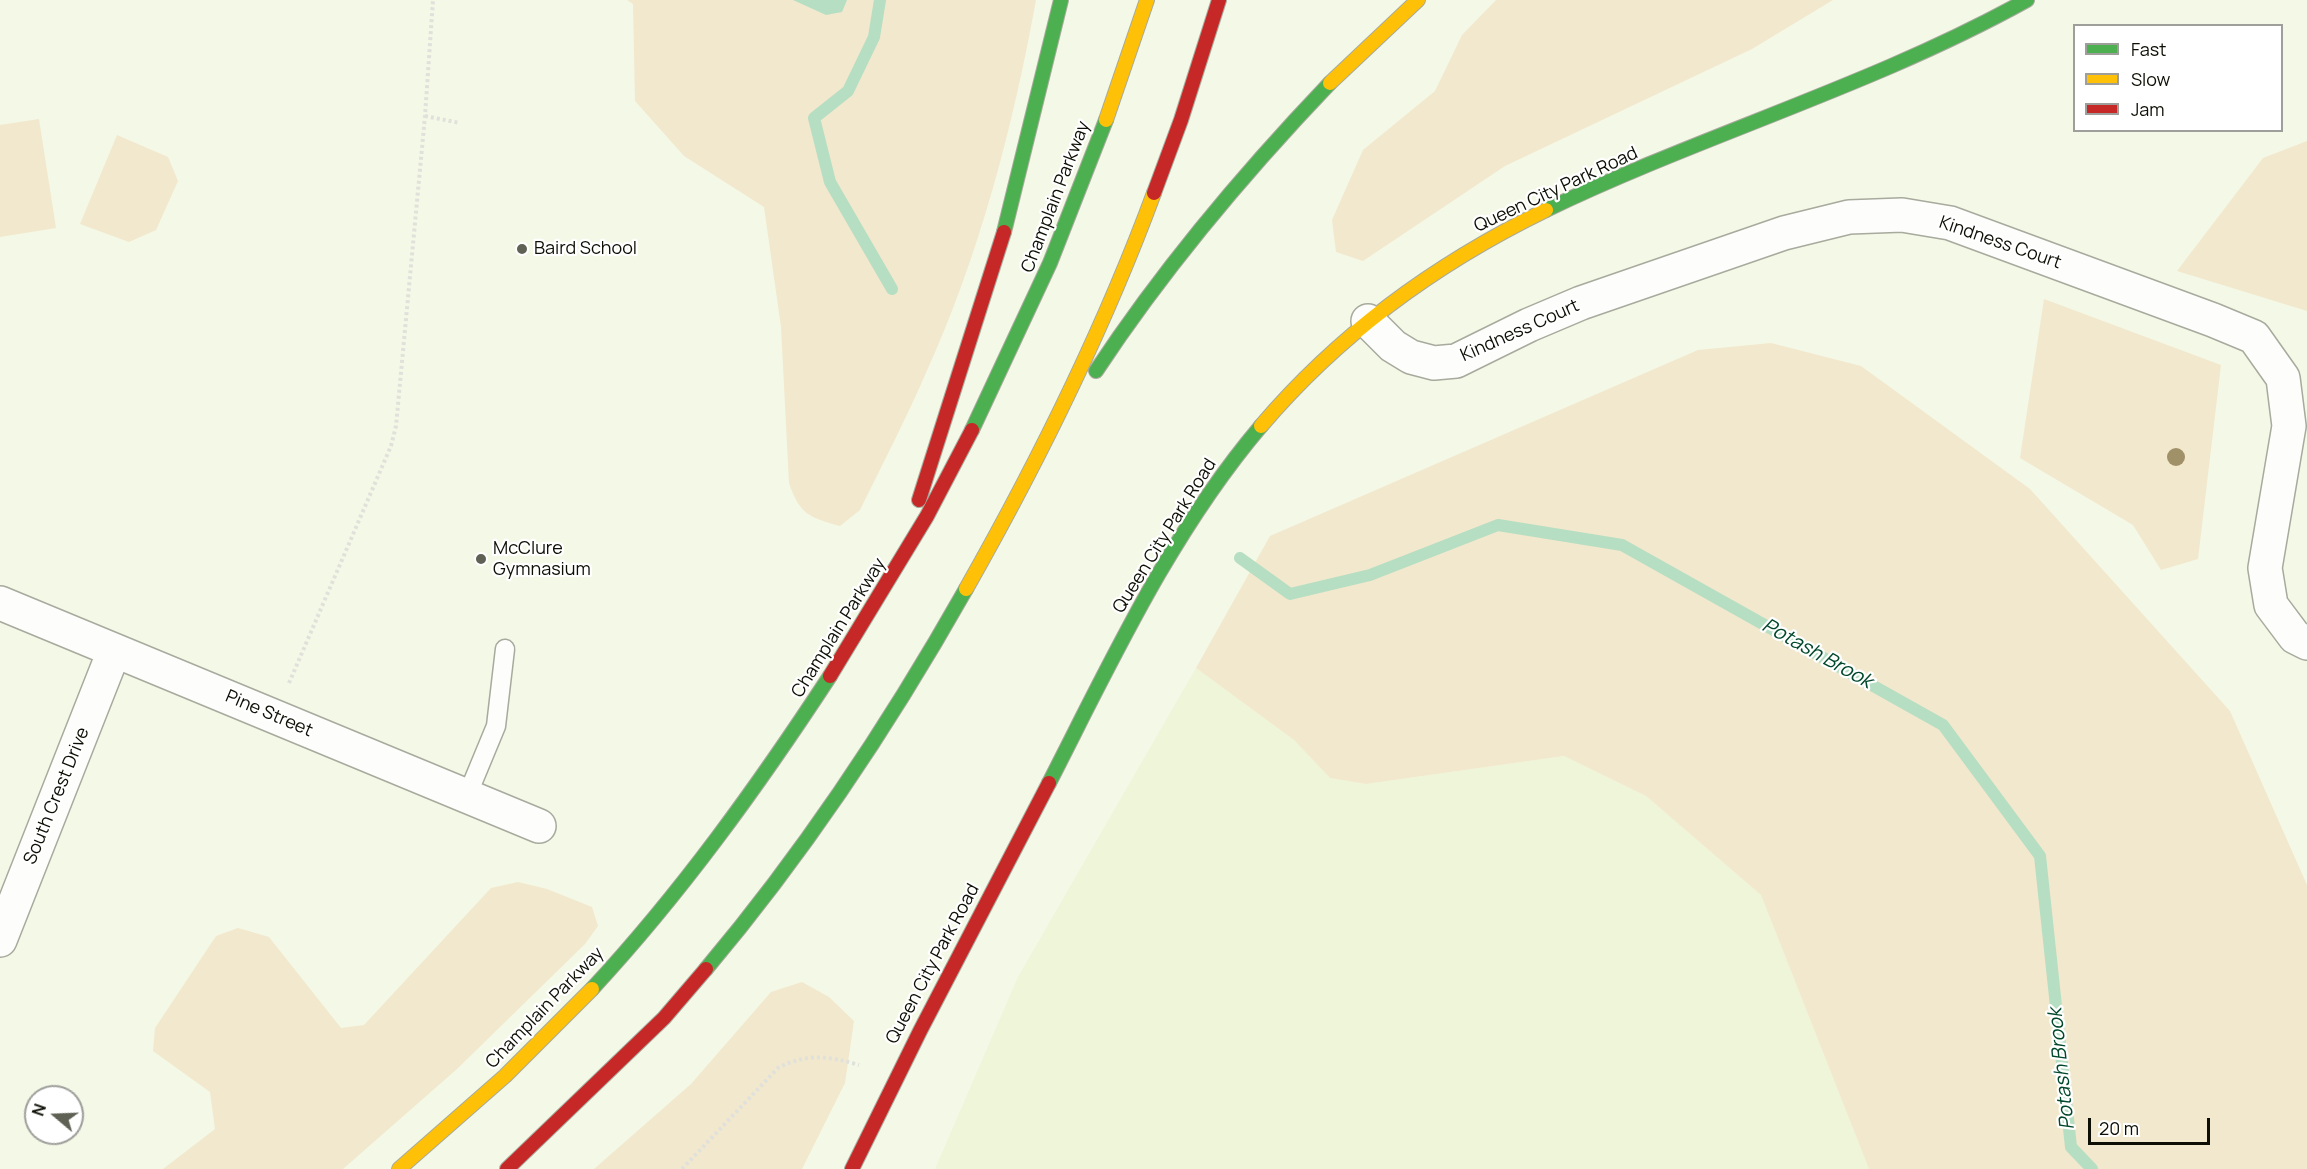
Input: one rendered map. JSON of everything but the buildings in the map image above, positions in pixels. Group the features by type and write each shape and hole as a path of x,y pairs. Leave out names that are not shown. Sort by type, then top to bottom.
{"main road":[{"path":"896,574 1003,237 1061,0"},
{"name":"Champlain Parkway","path":"399,1169 486,1094 603,977 681,885 756,787 896,574 964,448 1006,363 1041,284 1114,98 1147,0"},
{"path":"1028,479 1125,272 1181,120 1219,0"},
{"path":"507,1169 589,1093 664,1018 744,924 878,736 940,635 1028,479 1107,353 1172,265 1281,134 1364,50 1418,0"},
{"name":"Queen City Park Road","path":"852,1169 893,1080 1131,625 1221,477 1259,428 1328,355 1368,321 1482,243 1570,199 1910,57 2027,0"}],"street":[{"name":"Kindness Court","path":"1368,321 1393,346 1411,357 1434,363 1456,361 1529,325 1581,303 1784,233 1849,217 1902,215 1950,223 2214,320 2254,337 2283,378 2289,426 2265,568 2271,605 2295,638 2307,643"},
{"name":"Pine Street","path":"0,603 539,826"},
{"name":"South Crest Drive","path":"0,940 114,651"}],"lane":[{"path":"467,796 496,726 505,649"}],"path":[{"path":"275,717 391,446 396,426 425,116 433,0"},
{"path":"425,116 460,123"},
{"path":"682,1169 768,1076 791,1061 819,1056 832,1058 861,1066 893,1080"}],"shaded area":[{"path":"627,0 1036,0 1005,143 978,238 962,284 917,392 860,510 840,526 807,513 797,502 789,483 781,327 764,207 684,156 635,101 633,4"},
{"path":"793,0 847,0 842,12 826,15"},
{"path":"1496,0 1833,0 1752,49 1505,166 1363,261 1336,252 1332,220 1363,150 1435,91 1462,35"},
{"path":"39,119 56,228 0,237 0,125"},
{"path":"117,135 168,157 178,181 156,230 129,242 80,224"},
{"path":"2307,141 2307,311 2177,271 2263,158"},
{"path":"2044,299 2221,365 2198,559 2161,570 2133,525 2020,458"},
{"path":"1771,343 1861,366 2030,489 2230,711 2307,885 2307,1169 1869,1169 1761,895 1646,796 1564,756 1366,784 1330,778 1294,740 1196,668 1270,536 1698,350"},
{"path":"1196,668 1294,740 1330,778 1366,784 1564,756 1646,796 1761,895 1869,1169 935,1169 1018,977"},
{"path":"518,882 547,889 592,907 598,926 585,944 457,1069 343,1169 163,1169 215,1129 210,1092 153,1051 155,1028 216,936 238,928 269,937 341,1028 364,1025 491,888"},
{"path":"802,982 829,997 854,1021 845,1083 802,1169 594,1169 691,1084 771,992"}],"waterway":[{"name":"Potash Brook","path":"880,0 874,37 848,91 814,118 830,182 892,289"},
{"name":"Potash Brook","path":"1240,558 1290,594 1370,575 1498,525 1622,545 1943,725 2040,856 2071,1147 2092,1169"}],"traffic: fast":[{"path":"1004,232 1061,0"},
{"path":"1546,210 1666,157 1910,58 2027,0"},
{"path":"1096,371 1149,295 1207,222 1267,151 1330,83"},
{"path":"972,430 1050,263 1106,120"},
{"path":"1049,783 1120,644 1171,553 1199,509 1261,426"},
{"path":"706,969 777,880 845,785 908,687 966,589"},
{"path":"592,989 657,915 717,838 775,758 830,676"}],"traffic: slow":[{"path":"1106,120 1147,0"},
{"path":"1330,83 1418,0"},
{"path":"966,589 1019,493 1068,395 1113,295 1154,193"},
{"path":"1261,426 1324,360 1392,303 1467,253 1546,210"},
{"path":"399,1169 505,1076 592,989"}],"traffic: jam":[{"path":"1154,193 1181,120 1219,0"},
{"path":"919,500 1004,232"},
{"path":"830,676 927,516 972,430"},
{"path":"852,1169 920,1031 1049,783"},
{"path":"507,1169 664,1018 706,969"}],"place":[{"name":"Baird School","path":"522,249"},
{"name":"McClure Gymnasium","path":"481,559"}]}
